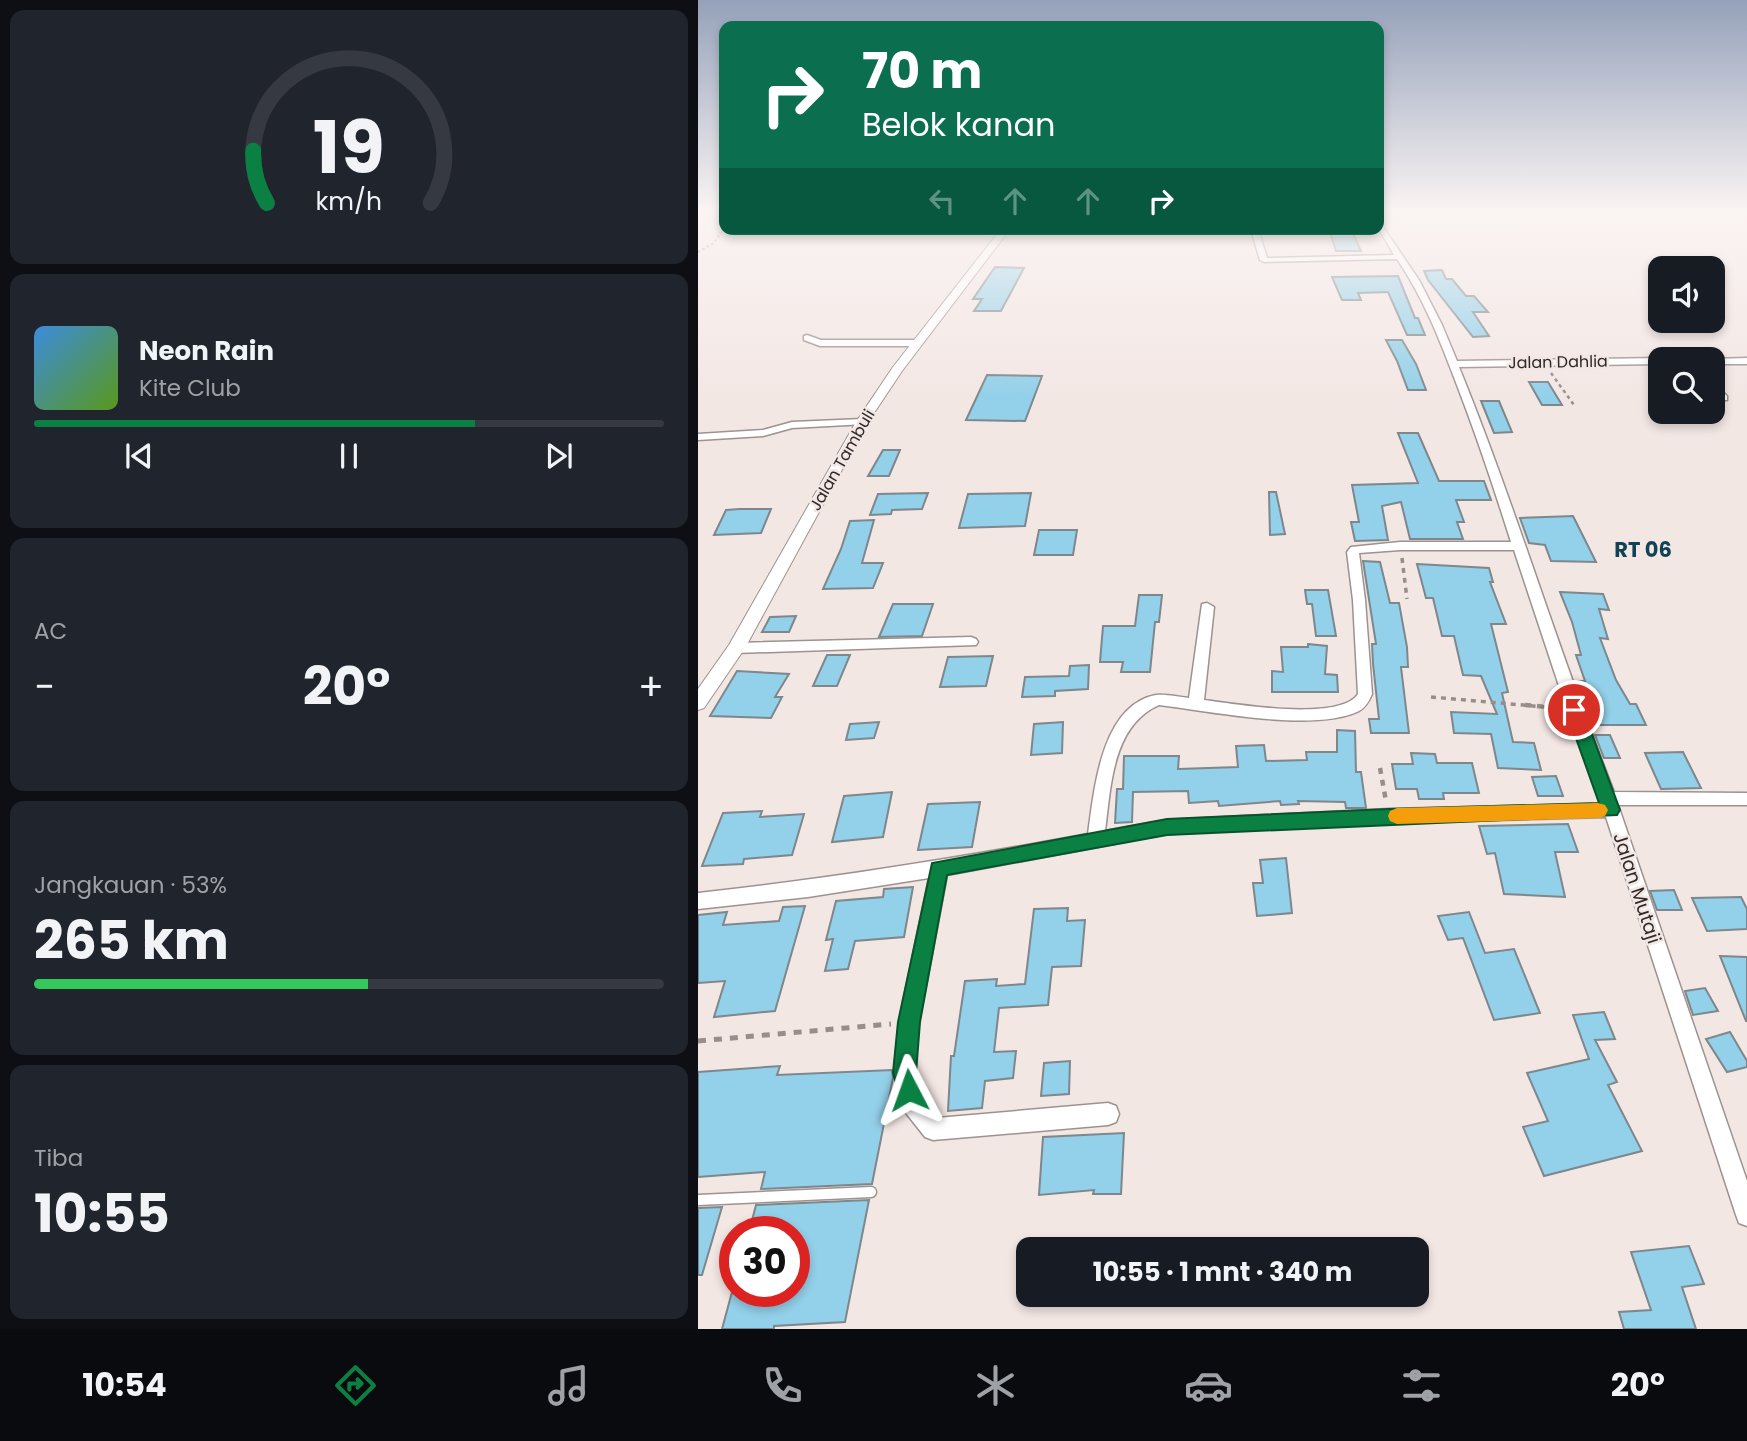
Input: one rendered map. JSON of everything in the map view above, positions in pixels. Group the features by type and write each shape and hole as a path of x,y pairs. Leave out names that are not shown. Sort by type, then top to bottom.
{"street":[{"name":"Jalan Tambuli","path":"698,703 736,648 830,484 862,422 916,343 971,273"},
{"name":"Jalan Mutaji","path":"1409,273 1430,306 1455,364 1742,1187 1747,1215"},
{"path":"807,338 820,343 916,343"},
{"name":"Jalan Dahlia","path":"1455,364 1648,361"},
{"path":"1725,361 1747,361"},
{"path":"698,437 763,433 792,425 862,422"},
{"path":"1096,840 1106,767 1129,716 1144,703 1158,699 1308,713 1351,709 1361,702 1365,694 1360,600 1353,552 1357,549 1400,546 1520,546"},
{"path":"1196,703 1207,607"},
{"path":"736,648 971,642"},
{"path":"698,901 808,889 939,869 1167,827 1747,799"},
{"path":"939,869 909,1022 904,1073 913,1106 933,1129 1108,1114"}],"lane":[{"path":"698,1200 871,1192"}],"path":[{"path":"1543,362 1574,405"},
{"path":"1400,546 1407,599"},
{"path":"1431,697 1574,710"},
{"path":"1380,768 1389,816"},
{"path":"698,1041 909,1022"}],"building":[{"path":"991,273 1021,273 1001,311 974,311 982,299 973,299"},
{"path":"1425,273 1443,273 1446,279 1452,279 1466,296 1474,296 1488,312 1473,312 1489,336 1473,337"},
{"path":"1398,276 1425,335 1407,335 1388,292 1358,293 1361,300 1342,300 1332,277"},
{"path":"1386,340 1402,340 1416,364 1426,390 1408,390"},
{"path":"987,375 1042,376 1025,421 966,420"},
{"path":"1529,382 1548,382 1562,405 1542,405"},
{"path":"1481,401 1499,401 1512,432 1494,433"},
{"path":"1398,433 1418,433 1439,481 1484,481 1491,500 1456,500 1464,522 1457,522 1463,539 1410,539 1401,502 1382,506 1388,540 1355,541 1351,522 1359,522 1352,485 1418,483"},
{"path":"883,450 900,450 889,476 868,476"},
{"path":"1269,492 1276,492 1285,534 1270,535"},
{"path":"928,493 922,509 892,510 891,514 870,515 878,494"},
{"path":"1031,493 1025,526 959,528 968,494"},
{"path":"771,509 761,533 714,535 726,510"},
{"path":"1573,516 1596,562 1551,561 1545,545 1529,543 1520,518"},
{"path":"874,520 862,563 883,563 873,588 823,589 850,521"},
{"path":"1039,530 1077,530 1073,555 1034,555"},
{"path":"1363,561 1380,562 1390,603 1399,603 1407,647 1408,667 1401,667 1409,733 1371,733 1369,719 1379,719 1372,644 1376,644"},
{"path":"1417,564 1489,568 1493,582 1490,582 1506,624 1491,624 1508,692 1502,693 1513,742 1534,743 1541,770 1498,768 1491,734 1454,733 1451,712 1497,714 1481,676 1463,675 1454,636 1442,636 1433,598 1426,598"},
{"path":"1305,590 1328,590 1336,636 1316,636 1312,604 1307,604"},
{"path":"1560,592 1603,594 1609,610 1599,609 1608,639 1600,638 1616,680 1630,704 1636,704 1646,725 1598,725 1579,681 1585,681 1576,655 1581,655"},
{"path":"1139,595 1162,595 1159,622 1155,622 1150,672 1121,672 1123,662 1100,662 1103,626 1135,626"},
{"path":"893,604 933,604 922,636 879,637"},
{"path":"796,616 789,632 762,632 770,617"},
{"path":"1308,644 1327,646 1325,674 1337,675 1338,692 1272,692 1272,671 1283,672 1281,647 1308,647"},
{"path":"827,655 850,655 837,686 813,686"},
{"path":"993,656 986,686 940,687 948,657"},
{"path":"1089,665 1088,689 1055,691 1055,696 1022,697 1025,677 1069,676 1070,666"},
{"path":"737,671 789,674 775,697 782,697 771,718 710,716"},
{"path":"879,722 874,738 846,740 850,724"},
{"path":"1063,722 1062,753 1031,755 1034,724"},
{"path":"1337,730 1355,731 1356,772 1361,772 1366,808 1346,808 1345,802 1298,801 1299,804 1281,805 1280,801 1219,806 1218,801 1189,803 1188,791 1133,792 1132,822 1115,823 1117,789 1123,789 1124,756 1179,756 1178,769 1238,767 1236,746 1264,745 1266,761 1307,760 1306,752 1337,752"},
{"path":"1595,735 1610,735 1620,758 1604,758"},
{"path":"1683,752 1701,788 1661,789 1645,753"},
{"path":"1411,753 1435,754 1437,763 1472,763 1479,793 1443,793 1444,799 1419,799 1417,789 1396,789 1392,764 1413,764"},
{"path":"1556,776 1563,796 1538,796 1532,777"},
{"path":"892,792 883,837 832,842 844,796"},
{"path":"980,802 972,847 918,850 928,804"},
{"path":"762,811 760,817 804,814 792,855 744,859 743,864 702,866 723,813"},
{"path":"1568,824 1578,852 1555,852 1565,897 1504,894 1495,853 1487,854 1479,826"},
{"path":"1286,858 1292,913 1257,916 1253,883 1263,883 1260,860"},
{"path":"913,887 904,937 855,941 848,969 825,971 833,939 826,940 836,901 883,897 884,889"},
{"path":"1674,890 1682,910 1657,910 1650,891"},
{"path":"1741,897 1747,909 1747,929 1707,931 1692,898"},
{"path":"805,906 775,1011 714,1017 725,981 698,983 698,915 727,912 723,925 779,921 783,907"},
{"path":"1068,908 1067,921 1085,920 1081,966 1052,967 1048,1005 999,1008 994,1052 1016,1051 1013,1078 985,1081 982,1108 948,1111 951,1056 954,1056 965,981 997,979 996,986 1025,984 1034,909"},
{"path":"1469,912 1485,953 1514,949 1540,1013 1494,1020 1463,938 1448,940 1438,916"},
{"path":"1720,956 1747,957 1747,1021 1746,1021"},
{"path":"1705,988 1718,1011 1693,1015 1685,991"},
{"path":"1604,1012 1615,1039 1595,1040 1617,1082 1608,1085 1642,1151 1544,1176 1523,1127 1548,1121 1527,1073 1589,1059 1573,1015"},
{"path":"1730,1032 1747,1061 1747,1067 1727,1072 1706,1039"},
{"path":"1070,1061 1069,1094 1041,1096 1044,1063"},
{"path":"780,1066 777,1075 892,1070 893,1078 872,1184 761,1189 765,1172 698,1177 698,1072"},
{"path":"1124,1133 1121,1194 1093,1194 1094,1190 1039,1195 1043,1137"},
{"path":"869,1200 845,1322 774,1326 774,1329 722,1329 728,1307 810,1307 810,1216 753,1216 756,1205"},
{"path":"722,1207 702,1275 698,1275 698,1208"},
{"path":"1689,1246 1704,1284 1682,1287 1696,1329 1624,1329 1619,1312 1651,1310 1631,1252"}],"slow traffic":[{"path":"1397,816 1598,810"}],"district":[{"name":"RT 06","path":"1643,549"}],"route":[{"path":"909,1090 904,1073 909,1022 939,869 1122,833 1167,827 1389,816 1611,810 1574,710"}]}
